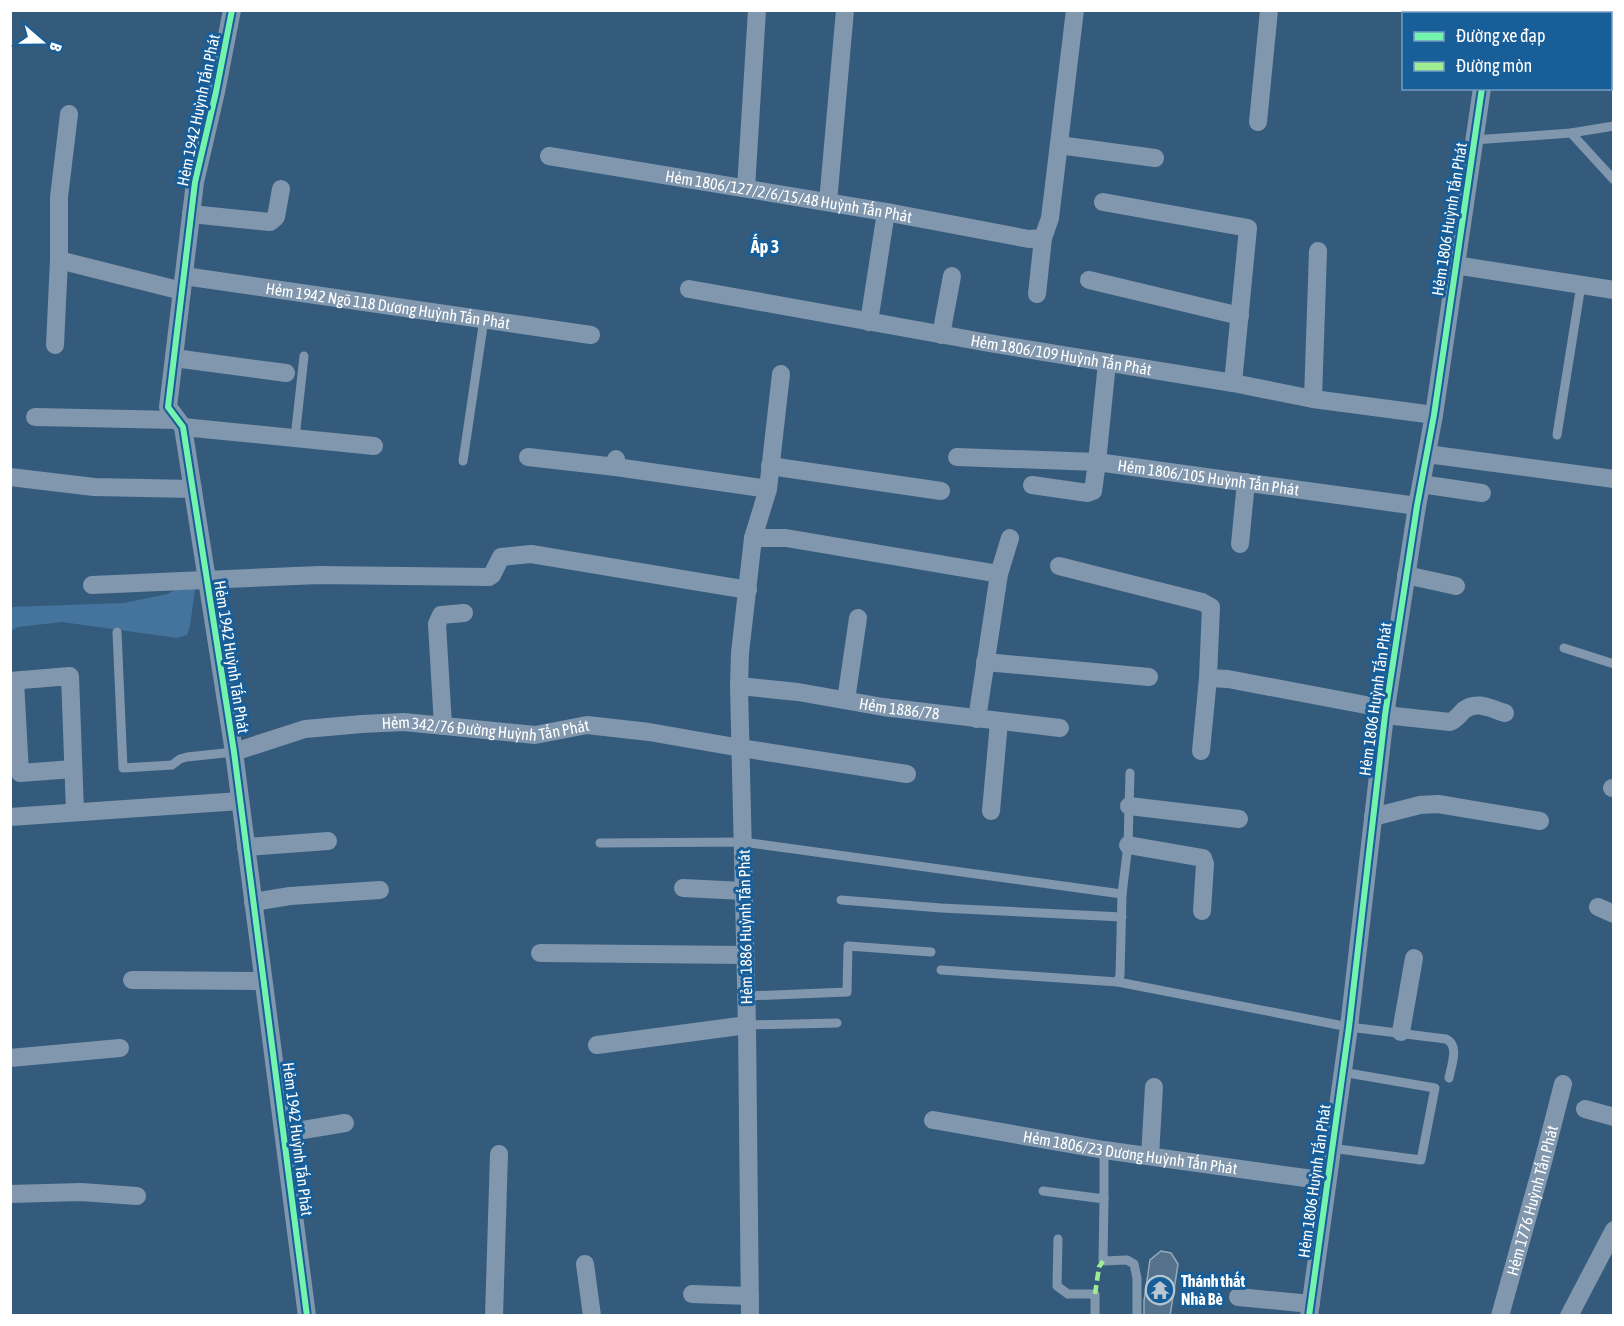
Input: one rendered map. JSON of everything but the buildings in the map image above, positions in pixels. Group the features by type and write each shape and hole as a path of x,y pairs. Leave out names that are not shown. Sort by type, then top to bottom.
{"street":[{"name":"Hẻm 1942 Huỳnh Tấn Phát","path":"232,10 195,182 168,407 180,423 193,489 234,752 307,1316"},
{"path":"746,188 757,10"},
{"path":"828,202 845,10"},
{"path":"1036,294 1036,239 1050,218 1075,10"},
{"path":"1258,122 1269,10"},
{"name":"Hẻm 1806 Huỳnh Tấn Phát","path":"1310,1310 1349,1027 1386,712 1416,506 1434,415 1482,90"},
{"path":"55,345 60,197 69,114"},
{"path":"1059,145 1155,158"},
{"name":"Hẻm 1806/127/2/6/15/48 Huỳnh Tấn Phát","path":"549,156 1036,239"},
{"path":"191,214 270,222 276,217 281,189"},
{"path":"1103,201 1248,228 1233,383"},
{"path":"869,322 886,212"},
{"path":"1313,399 1318,251"},
{"name":"Hẻm 1942 Ngõ 118 Dương Huỳnh Tấn Phát","path":"59,260 183,284 484,319 591,335"},
{"path":"1455,265 1614,290"},
{"path":"941,335 952,276"},
{"path":"1089,280 1240,316"},
{"name":"Hẻm 1806/109 Huỳnh Tấn Phát","path":"689,289 941,335 1233,383 1313,399 1434,415"},
{"path":"174,358 286,373"},
{"name":"Hẻm 1806/105 Huỳnh Tấn Phát","path":"1107,363 1097,462 1416,506"},
{"name":"Hẻm 1886 Huỳnh Tấn Phát","path":"750,1316 747,996 740,653 753,538 768,489 781,374"},
{"path":"34,417 180,423 374,446"},
{"path":"1426,454 1614,479"},
{"path":"528,457 616,463 768,489"},
{"path":"957,457 1097,462 1091,492 1032,485"},
{"path":"770,466 941,491"},
{"path":"10,477 94,488 193,489"},
{"path":"1240,544 1246,482"},
{"path":"1421,484 1482,493"},
{"path":"753,538 786,538 999,574"},
{"path":"977,719 999,574 1010,538"},
{"path":"92,585 319,575 489,577 501,557 531,554 748,590"},
{"path":"1059,566 1209,604 1212,612 1201,751"},
{"path":"1406,575 1456,586"},
{"path":"443,726 436,624 441,615 464,613"},
{"path":"846,700 858,618"},
{"path":"985,662 1149,677"},
{"path":"73,769 20,773 13,681 70,676 75,811"},
{"path":"1208,678 1237,680 1386,712 1450,722 1470,706 1476,705 1505,713"},
{"name":"Hẻm 1886/78","path":"739,686 798,692 999,722 1060,728"},
{"name":"Hẻm 342/76 Đường Huỳnh Tấn Phát","path":"234,752 305,729 404,722 535,735 587,725 649,732 907,774"},
{"path":"991,811 999,722"},
{"path":"10,817 240,801"},
{"path":"1373,817 1420,805 1438,804 1540,821"},
{"path":"1129,806 1239,819"},
{"path":"246,847 328,841"},
{"path":"1128,845 1203,858 1205,864 1202,911"},
{"path":"683,888 744,891"},
{"path":"253,902 290,896 380,890"},
{"path":"540,953 745,955"},
{"path":"1401,1032 1413,958"},
{"path":"132,980 263,981"},
{"path":"597,1045 747,1025"},
{"path":"10,1058 120,1048"},
{"name":"Hẻm 1776 Huỳnh Tấn Phát","path":"1500,1316 1563,1084"},
{"path":"1150,1156 1154,1087"},
{"path":"1586,1109 1614,1117"},
{"name":"Hẻm 1806/23 Dương Huỳnh Tấn Phát","path":"933,1120 1104,1150 1327,1181"},
{"path":"285,1133 345,1123"},
{"path":"494,1316 499,1154"},
{"path":"10,1194 81,1192 137,1196"},
{"path":"1569,1316 1614,1230"},
{"path":"585,1264 592,1316"},
{"path":"692,1294 750,1296"},
{"path":"1238,1297 1310,1310"}],"lane":[{"path":"1474,140 1571,133 1614,126"},
{"path":"1571,133 1614,180"},
{"path":"1557,435 1581,285"},
{"path":"463,461 484,319"},
{"path":"295,438 304,356"},
{"path":"117,632 123,768 172,765 186,757 234,752"},
{"path":"1564,648 1614,664"},
{"path":"1118,982 1122,894 1128,845 1130,773"},
{"path":"600,843 743,842 1122,894"},
{"path":"841,900 941,908 1122,916"},
{"path":"747,996 847,992 848,946 931,952"},
{"path":"941,970 1118,982 1349,1027 1446,1038 1454,1047 1449,1078"},
{"path":"747,1025 837,1023"},
{"path":"1331,1148 1421,1160 1435,1088 1342,1072"},
{"path":"1104,1150 1103,1261 1127,1260 1134,1264 1137,1278 1137,1316"},
{"path":"1043,1191 1104,1198"},
{"path":"1058,1239 1057,1286 1068,1294 1095,1294 1095,1316"}],"water":[{"path":"182,586 195,589 187,635 177,638 62,622 18,627 11,631 10,607 124,603 168,594"}],"marked path":[{"path":"1095,1294 1099,1267 1103,1261"}],"cycle path":[{"path":"232,10 195,182 168,407 183,427 234,752 307,1316"},
{"path":"1309,1316 1349,1027 1385,715 1417,506 1434,415 1482,90"}],"place":[{"name":"Thánh thất Nhà Bè","path":"1160,1290"}],"district":[{"name":"Ấp 3","path":"765,246"}]}
